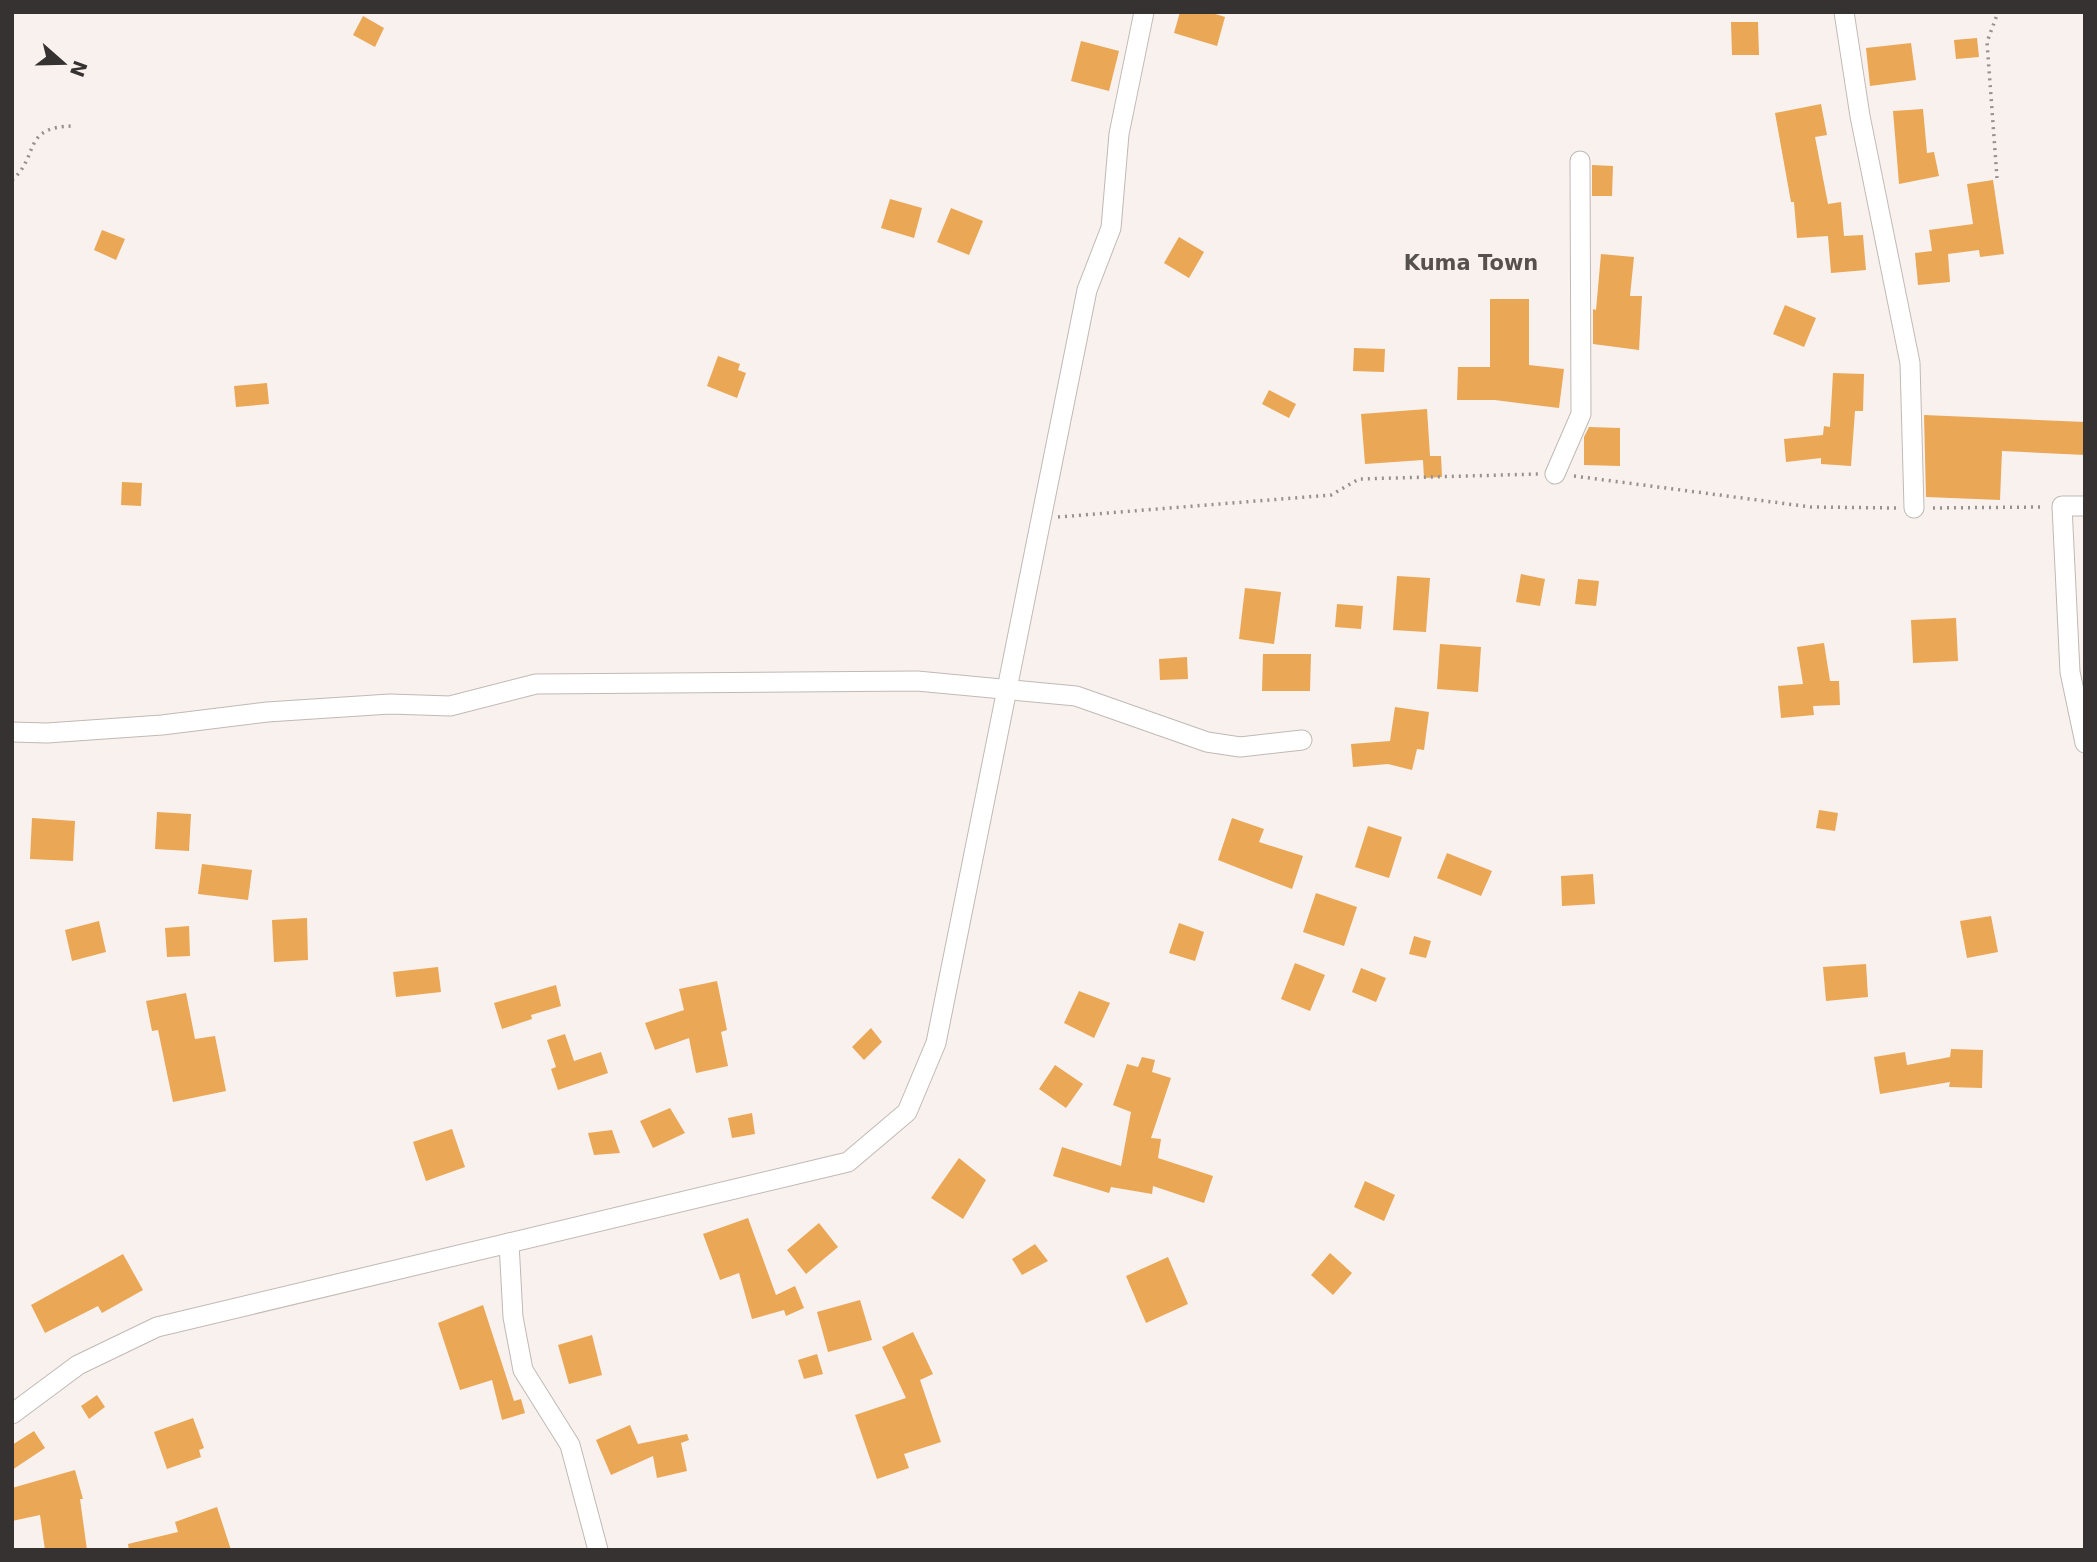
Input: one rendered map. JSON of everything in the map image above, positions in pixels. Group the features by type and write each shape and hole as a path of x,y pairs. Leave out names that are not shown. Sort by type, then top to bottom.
{"street":[{"path":"12,1414 78,1365 157,1326 848,1162 907,1112 936,1043 1087,290 1111,228 1119,134 1144,12"},
{"path":"1844,12 1860,116 1910,363 1914,508"},
{"path":"1555,474 1581,414 1580,161"},
{"path":"2085,506 2062,506 2070,672 2085,743"},
{"path":"12,732 47,733 162,725 267,712 390,704 450,706 536,684 917,681 1076,696 1207,741 1240,747 1302,740"},
{"path":"509,1242 513,1317 523,1370 570,1445 598,1550"}],"path":[{"path":"1997,178 1987,42 1998,12"},
{"path":"12,180 38,136 51,127 73,127"},
{"path":"1042,518 1331,495 1359,479 1555,474 1811,507 2062,506"}],"building":[{"path":"1180,12 1209,12 1225,17 1217,46 1174,33"},
{"path":"363,16 384,28 375,47 353,35"},
{"path":"1731,22 1758,22 1759,55 1732,55"},
{"path":"1977,38 1979,57 1956,59 1954,40"},
{"path":"1081,41 1119,51 1109,91 1071,81"},
{"path":"1911,43 1916,80 1870,86 1866,48"},
{"path":"1821,104 1827,135 1815,137 1828,204 1841,202 1844,236 1863,235 1866,270 1831,273 1828,236 1797,238 1794,202 1791,202 1775,113"},
{"path":"1923,109 1927,153 1934,152 1939,176 1899,184 1893,111"},
{"path":"1592,165 1613,166 1612,196 1592,196"},
{"path":"1993,180 2004,254 1980,257 1979,250 1948,254 1950,282 1918,285 1915,253 1932,251 1929,230 1973,224 1967,184"},
{"path":"890,199 922,208 914,238 881,228"},
{"path":"951,208 983,221 969,255 937,242"},
{"path":"102,230 125,239 116,260 94,250"},
{"path":"1179,237 1204,252 1189,278 1164,263"},
{"path":"1601,254 1634,257 1630,296 1642,296 1639,350 1593,344 1593,309 1596,310"},
{"path":"1490,299 1529,299 1529,365 1564,369 1559,408 1495,400 1457,400 1458,367 1490,367"},
{"path":"1785,305 1816,318 1804,347 1773,334"},
{"path":"1354,348 1385,349 1384,372 1353,371"},
{"path":"718,356 740,364 738,370 746,373 737,398 707,386"},
{"path":"1833,373 1864,374 1863,411 1855,411 1851,466 1821,464 1821,458 1786,462 1784,439 1823,435 1824,426 1830,427"},
{"path":"267,383 269,404 236,407 234,386"},
{"path":"1269,390 1296,404 1289,418 1262,404"},
{"path":"1427,409 1430,456 1441,456 1442,477 1424,478 1423,460 1365,464 1361,414"},
{"path":"1924,415 2085,422 2085,455 2002,451 2000,500 1926,497"},
{"path":"1589,427 1620,428 1620,466 1584,465 1584,437"},
{"path":"122,482 142,483 141,506 121,505"},
{"path":"1521,574 1545,579 1540,606 1516,602"},
{"path":"1397,576 1430,578 1426,632 1393,630"},
{"path":"1578,579 1599,581 1596,606 1575,604"},
{"path":"1245,588 1281,592 1274,644 1239,639"},
{"path":"1337,604 1363,606 1361,629 1335,627"},
{"path":"1956,618 1958,661 1913,663 1911,620"},
{"path":"1824,643 1830,681 1839,681 1840,705 1813,706 1814,715 1781,718 1778,686 1803,684 1797,647"},
{"path":"1440,644 1481,647 1478,692 1437,689"},
{"path":"1263,654 1311,654 1310,691 1262,691"},
{"path":"1187,657 1188,679 1160,680 1159,659"},
{"path":"1395,707 1429,712 1424,750 1417,749 1412,770 1388,764 1353,767 1351,744 1390,741"},
{"path":"1819,810 1838,813 1835,831 1816,828"},
{"path":"157,812 191,814 189,851 155,849"},
{"path":"32,818 75,821 73,861 30,859"},
{"path":"1232,818 1264,829 1259,842 1303,856 1292,889 1218,860"},
{"path":"1368,826 1402,837 1389,878 1355,867"},
{"path":"1447,853 1492,871 1481,896 1437,878"},
{"path":"202,864 252,870 248,900 198,894"},
{"path":"1593,874 1595,904 1562,906 1561,876"},
{"path":"1316,893 1357,907 1344,946 1303,932"},
{"path":"1991,916 1998,952 1967,958 1960,921"},
{"path":"307,918 308,960 274,962 272,920"},
{"path":"99,921 106,952 72,961 65,930"},
{"path":"1179,923 1204,932 1195,961 1169,953"},
{"path":"189,926 190,956 167,957 165,928"},
{"path":"1414,936 1431,941 1426,958 1409,954"},
{"path":"1295,963 1325,975 1310,1011 1281,999"},
{"path":"1866,964 1868,997 1826,1001 1823,967"},
{"path":"438,967 441,992 396,997 393,972"},
{"path":"1361,968 1386,978 1376,1002 1352,992"},
{"path":"717,981 727,1030 721,1032 728,1066 696,1073 689,1038 655,1050 645,1023 684,1010 679,989"},
{"path":"556,985 561,1006 531,1015 532,1019 502,1029 494,1003"},
{"path":"1079,991 1110,1003 1094,1038 1064,1023"},
{"path":"186,993 195,1039 215,1036 226,1091 173,1102 158,1030 152,1031 146,1001"},
{"path":"871,1028 882,1042 864,1060 852,1047"},
{"path":"565,1034 574,1061 601,1052 608,1073 558,1090 551,1069 556,1067 547,1040"},
{"path":"1951,1049 1983,1050 1982,1088 1949,1087 1950,1082 1880,1094 1874,1057 1905,1052 1907,1065 1950,1057"},
{"path":"1142,1057 1155,1060 1152,1072 1171,1078 1151,1138 1161,1139 1158,1158 1213,1176 1204,1203 1153,1186 1152,1194 1111,1187 1109,1193 1053,1176 1062,1147 1121,1166 1131,1112 1113,1105 1127,1064 1138,1067"},
{"path":"1055,1065 1083,1084 1066,1108 1039,1089"},
{"path":"670,1108 685,1133 653,1148 640,1121"},
{"path":"752,1113 755,1134 732,1138 728,1118"},
{"path":"452,1129 465,1167 426,1181 413,1142"},
{"path":"612,1130 620,1153 594,1155 588,1133"},
{"path":"959,1158 986,1180 963,1219 931,1198"},
{"path":"1365,1181 1395,1195 1384,1221 1354,1207"},
{"path":"748,1218 776,1295 795,1286 804,1308 786,1316 784,1310 752,1319 739,1273 720,1280 703,1234"},
{"path":"819,1223 838,1247 806,1274 787,1250"},
{"path":"1035,1244 1048,1261 1022,1275 1012,1259"},
{"path":"1330,1253 1352,1273 1333,1295 1311,1275"},
{"path":"123,1254 143,1290 102,1313 98,1306 45,1333 31,1305"},
{"path":"1168,1257 1188,1304 1146,1323 1126,1276"},
{"path":"860,1300 872,1340 828,1352 817,1312"},
{"path":"483,1305 514,1401 521,1399 525,1413 502,1420 492,1380 460,1390 438,1323"},
{"path":"913,1332 933,1374 920,1380 941,1442 904,1454 909,1468 877,1479 855,1415 906,1398 882,1347"},
{"path":"592,1335 602,1375 569,1384 558,1345"},
{"path":"817,1354 823,1374 804,1379 798,1360"},
{"path":"97,1395 105,1407 89,1419 81,1406"},
{"path":"193,1418 204,1448 199,1450 201,1457 167,1469 154,1432"},
{"path":"630,1425 638,1444 687,1434 689,1440 681,1443 687,1471 657,1478 653,1456 611,1475 596,1440"},
{"path":"34,1431 45,1448 12,1470 12,1445"},
{"path":"75,1470 83,1499 80,1499 87,1550 45,1550 40,1515 12,1521 12,1488"},
{"path":"217,1507 231,1550 129,1550 128,1544 178,1532 175,1522"}],"district":[{"name":"Kuma Town","path":"1471,263"}]}
